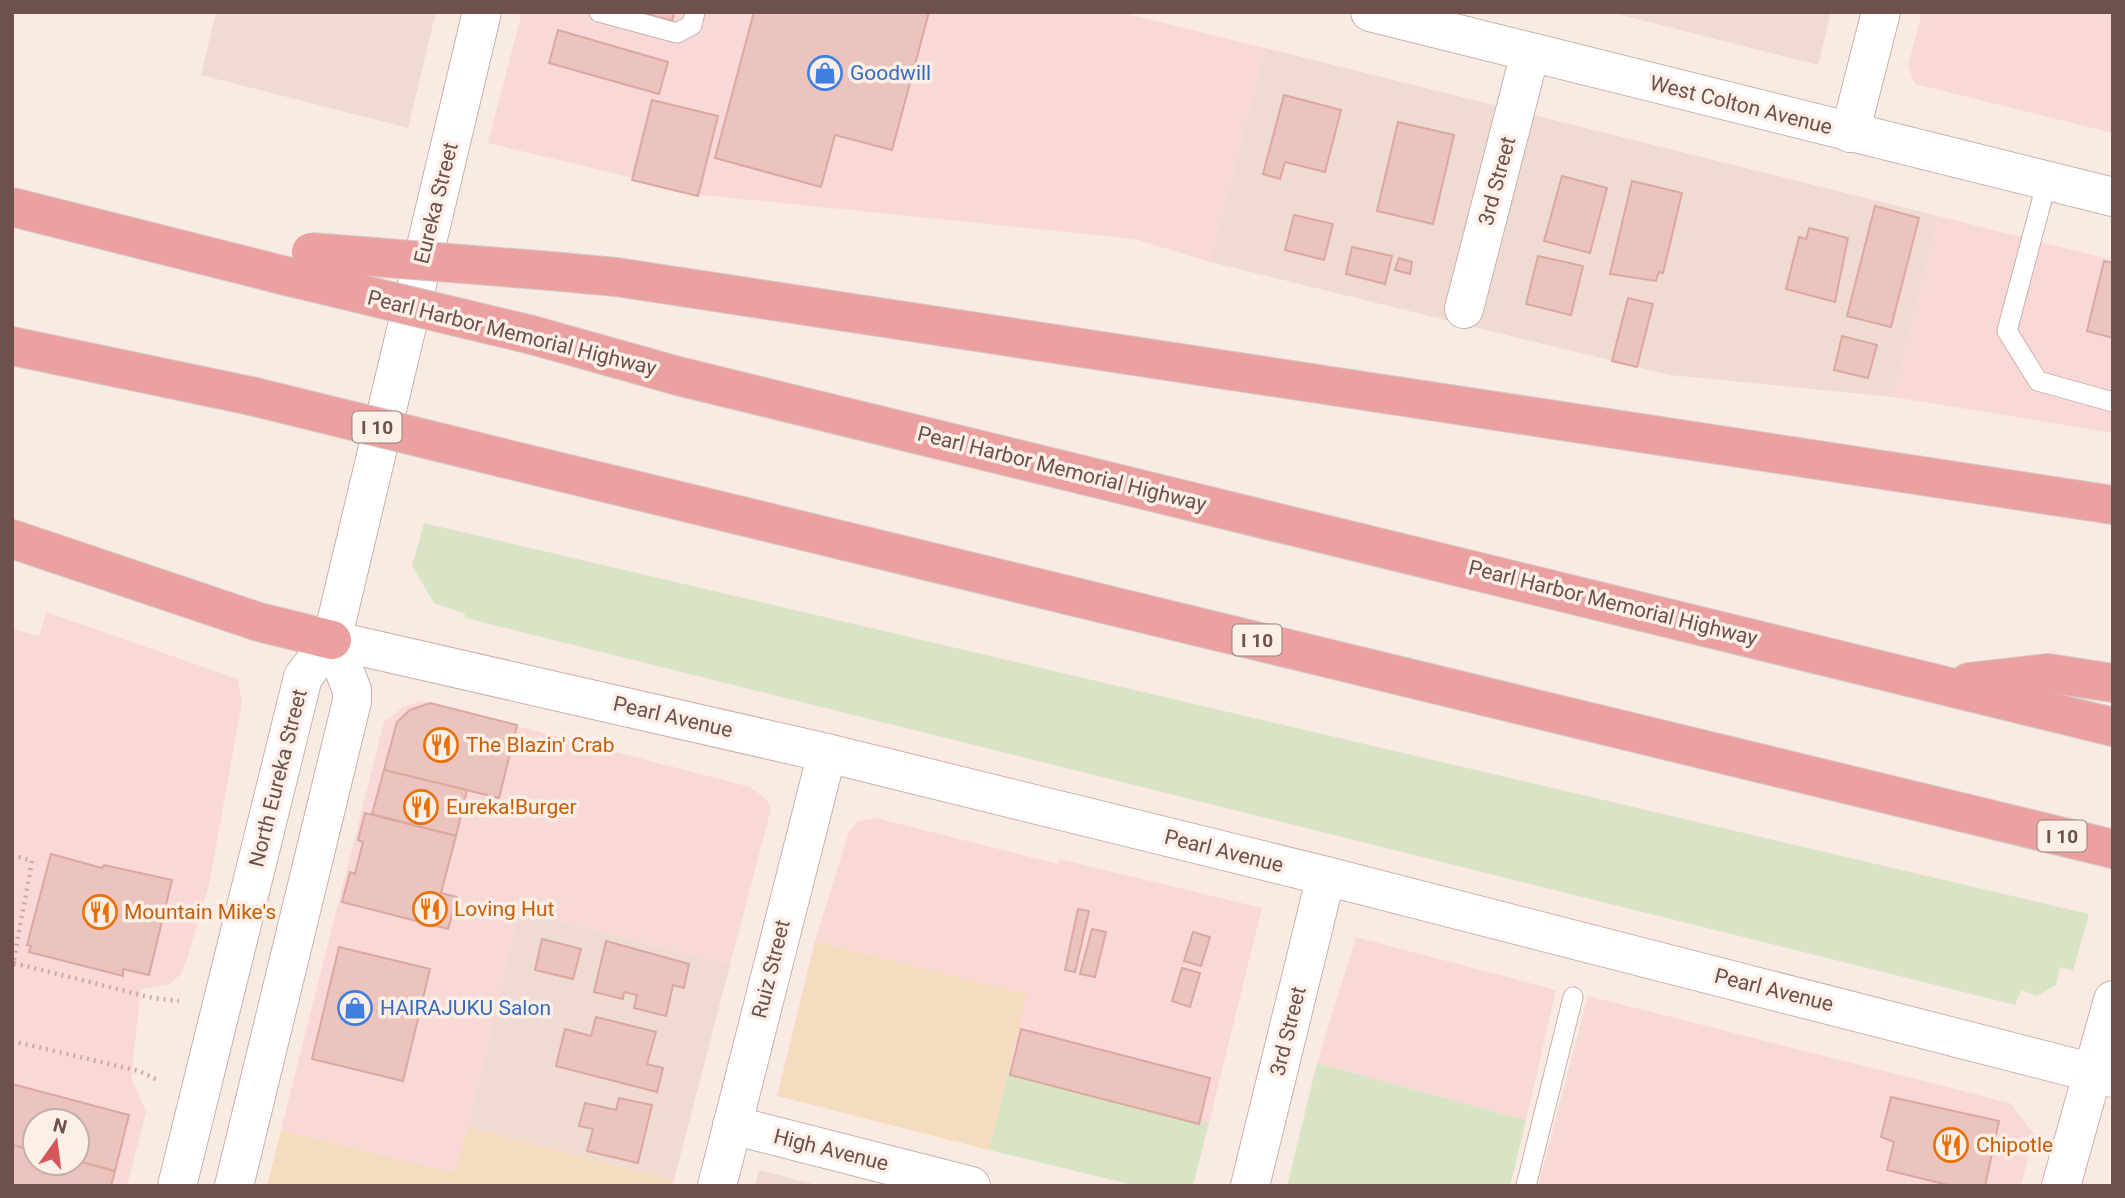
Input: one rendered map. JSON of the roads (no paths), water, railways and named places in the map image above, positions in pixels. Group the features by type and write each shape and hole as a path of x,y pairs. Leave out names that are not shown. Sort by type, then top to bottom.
{"highway":[{"name":"Pearl Harbor Memorial Highway","path":"12,207 130,237 298,264 678,376 2113,727"},
{"path":"298,264 551,271 617,277 2113,505"},
{"name":"I 10","path":"12,346 251,396 2113,849"},
{"path":"12,539 259,622 332,640"},
{"path":"1946,685 2048,673 2113,683"}],"street":[{"name":"Eureka Street","path":"332,640 482,12"},
{"name":"West Colton Avenue","path":"1370,12 2113,197"},
{"path":"1850,133 1881,12"},
{"name":"3rd Street","path":"1464,309 1530,53"},
{"name":"Pearl Avenue","path":"332,640 827,753 1326,876 2102,1075"},
{"name":"North Eureka Street","path":"177,1186 303,677 332,640"},
{"path":"234,1186 352,701 352,690 332,640"},
{"name":"Ruiz Street","path":"717,1186 827,753"},
{"name":"3rd Street","path":"1250,1186 1326,876"},
{"path":"2061,1186 2102,1075 2113,1000"},
{"name":"High Avenue","path":"732,1125 971,1186"}],"lane":[{"path":"599,12 677,33 692,25 695,12"},
{"path":"2047,181 2007,331 2038,382 2113,402"},
{"path":"1527,1186 1573,997"}],"place":[{"name":"Goodwill","path":"825,73"},
{"name":"The Blazin' Crab","path":"441,745"},
{"name":"Eureka!Burger","path":"421,807"},
{"name":"Loving Hut","path":"430,909"},
{"name":"Mountain Mike's","path":"100,912"},
{"name":"HAIRAJUKU Salon","path":"355,1008"},
{"name":"Chipotle","path":"1951,1145"}]}
